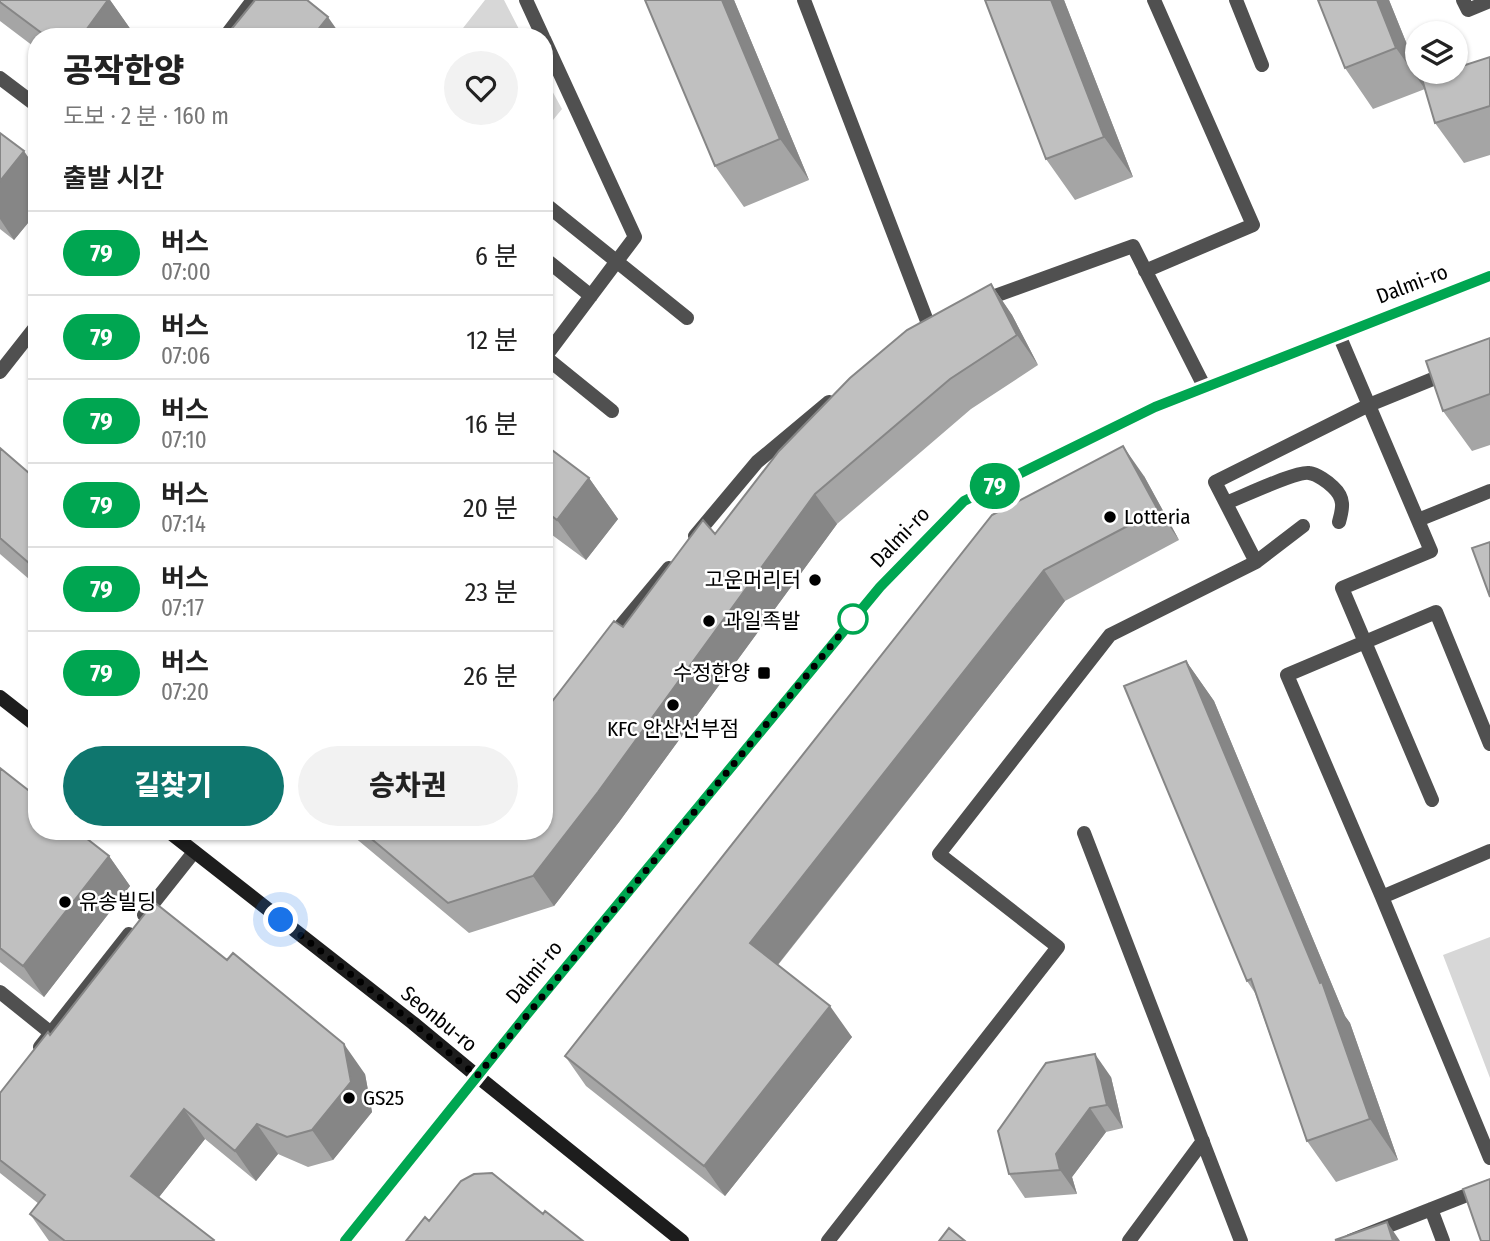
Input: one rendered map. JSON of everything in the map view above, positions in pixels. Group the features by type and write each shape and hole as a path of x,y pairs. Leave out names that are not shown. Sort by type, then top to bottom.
{"main road":[{"path":"0,696 28,719"},
{"name":"Seonbu-ro","path":"179,840 413,1023 682,1241"}],"street":[{"path":"232,28 253,0"},
{"path":"526,0 539,28"},
{"path":"804,0 928,322"},
{"path":"1145,271 1253,225 1154,0"},
{"path":"1236,0 1262,65"},
{"path":"1464,0 1468,10 1490,1"},
{"path":"553,58 635,237 553,346"},
{"path":"0,78 28,99"},
{"path":"553,210 687,318"},
{"path":"966,307 1133,246 1205,388"},
{"path":"553,265 591,296"},
{"name":"Dalmi-ro","path":"345,1241 477,1076 880,587 964,501 1155,407 1490,276"},
{"path":"1339,335 1431,551 1342,588 1432,800"},
{"path":"0,372 28,336"},
{"path":"553,363 612,411"},
{"path":"1256,562 1215,482 1369,405 1466,366"},
{"path":"598,652 757,462 842,391"},
{"path":"1226,503 1297,474 1310,473 1322,478 1342,497 1343,509 1339,522"},
{"path":"1418,520 1490,491"},
{"path":"828,1241 1058,947 939,854 1110,635 1256,562 1303,526"},
{"path":"1490,744 1436,612 1287,675 1490,1158"},
{"path":"1084,832 1241,1241"},
{"path":"1382,897 1490,851"},
{"path":"34,1054 194,852"},
{"path":"0,992 51,1033"},
{"path":"1129,1241 1203,1141"},
{"path":"1350,1241 1490,1185"},
{"path":"1431,1209 1443,1241"}],"shaded area":[{"path":"485,0 504,0 518,28 463,28"},
{"path":"553,92 562,109 553,120"},
{"path":"1490,937 1490,1078 1443,955"}],"building":[{"path":"108,0 88,28 35,28 0,2"},
{"path":"255,0 307,0 328,17 319,28 232,28"},
{"path":"645,0 722,0 780,139 715,166"},
{"path":"985,0 1051,0 1104,137 1046,159"},
{"path":"1318,0 1377,0 1396,48 1345,68"},
{"path":"1490,57 1490,106 1435,123 1423,84 1468,84 1468,64"},
{"path":"0,133 24,151 0,181"},
{"path":"991,284 1017,335 950,379 815,494 598,792 533,876 448,903 373,840 553,840 553,700 614,621 623,627 703,520 715,534 779,451 850,378 907,330"},
{"path":"1490,338 1490,394 1443,411 1426,361"},
{"path":"1123,446 1158,510 1044,570 750,943 830,1006 704,1166 565,1056 992,515"},
{"path":"0,448 28,472 28,562 0,538"},
{"path":"553,451 589,478 557,520 553,517"},
{"path":"1490,542 1490,597 1472,548"},
{"path":"1186,661 1320,983 1322,982 1370,1119 1307,1141 1251,979 1247,981 1124,686"},
{"path":"0,768 28,790 28,840 89,840 109,856 23,966 0,948"},
{"path":"154,902 227,960 233,953 344,1044 351,1082 312,1130 287,1137 257,1124 235,1151 184,1109 131,1176 213,1241 65,1241 30,1214 45,1195 0,1160 0,1093 48,1032 50,1035"},
{"path":"1095,1054 1107,1105 1090,1108 1056,1154 1060,1170 1009,1174 998,1131 1046,1063"},
{"path":"492,1173 543,1214 545,1211 583,1241 406,1241 425,1217 429,1221 461,1181 474,1174"},
{"path":"1490,1179 1490,1241 1481,1241 1463,1189"},
{"path":"1387,1222 1393,1241 1335,1240"},
{"path":"949,1228 965,1241 939,1241"}],"bus line":[{"name":"79","path":"345,1241 524,1018 880,587 964,501 1155,407 1490,276"}],"place":[{"name":"Lotteria","path":"1110,517"},
{"name":"고운머리터","path":"815,580"},
{"name":"과일족발","path":"709,621"},
{"name":"수정한양","path":"764,673"},
{"name":"KFC 안산선부점","path":"673,705"},
{"name":"유송빌딩","path":"65,902"},
{"name":"GS25","path":"349,1098"}],"route":[{"path":"281,920 477,1076 853,619"}]}
